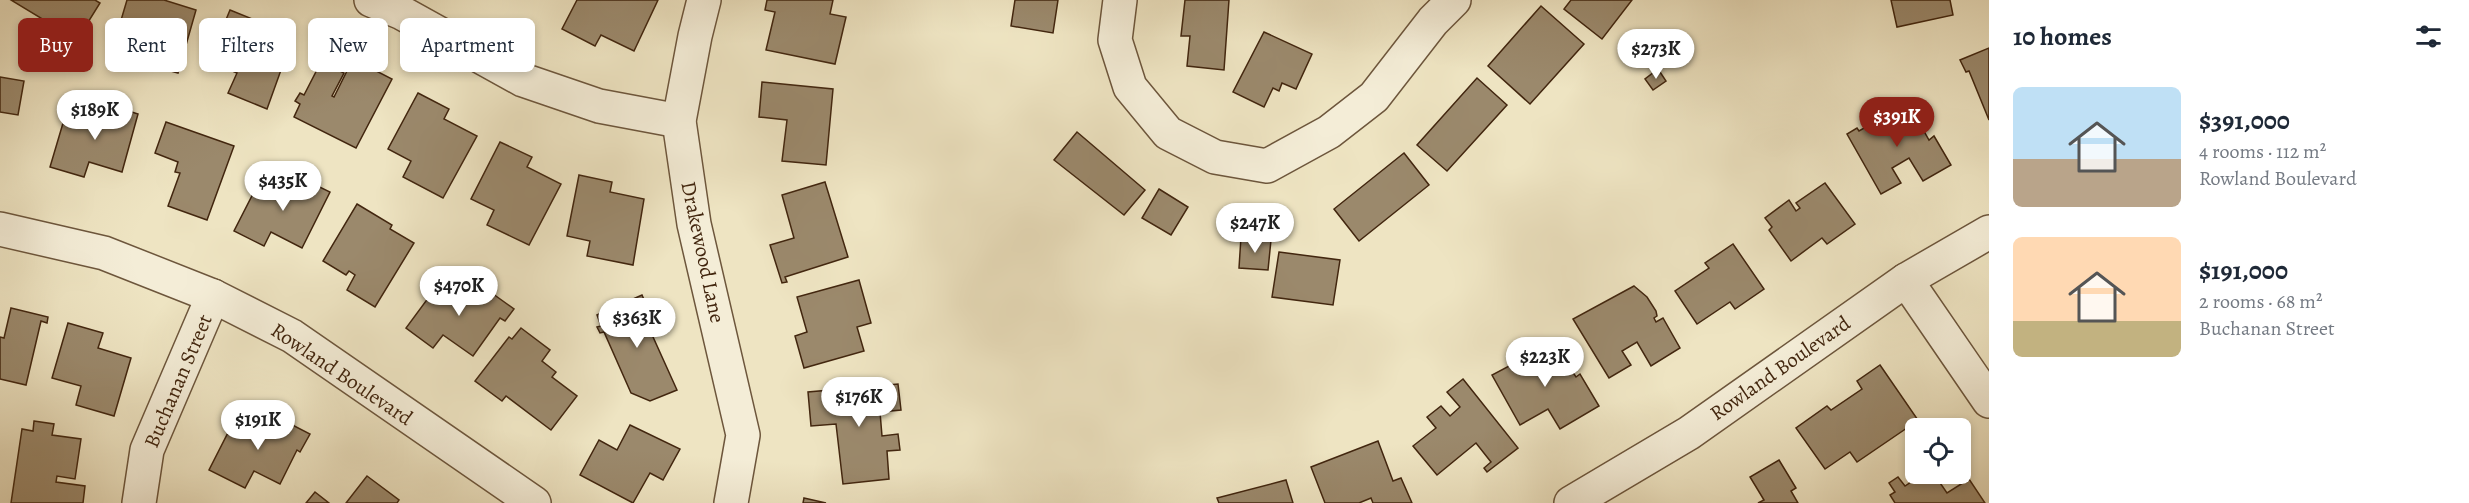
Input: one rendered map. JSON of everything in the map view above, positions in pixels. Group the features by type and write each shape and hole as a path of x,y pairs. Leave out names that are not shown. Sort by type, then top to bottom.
{"street":[{"path":"371,0 402,13 524,80 599,106 679,121"},
{"name":"Drakewood Lane","path":"704,0 694,36 679,121 694,224 743,435 731,503"},
{"path":"1120,0 1115,39 1130,87 1168,133 1215,157 1266,166 1329,132 1374,97 1433,21 1454,0"},
{"name":"Rowland Boulevard","path":"0,229 104,253 213,296 292,336 534,503"},
{"name":"Rowland Boulevard","path":"1571,503 1689,433 1906,280 1989,232"},
{"path":"1906,280 1989,401"},
{"name":"Buchanan Street","path":"140,503 147,450 213,296"}],"building":[{"path":"11,0 95,0 100,3 91,18 41,18"},
{"path":"127,0 164,0 196,10 187,42 187,18 122,18"},
{"path":"577,0 658,0 634,51 601,35 595,46 562,29"},
{"path":"767,0 833,0 830,14 846,17 835,64 766,50 775,12 765,10"},
{"path":"1015,0 1058,0 1053,33 1011,26"},
{"path":"1185,0 1229,0 1224,70 1187,66 1190,36 1181,36"},
{"path":"1571,0 1632,0 1602,39 1564,9"},
{"path":"1891,0 1950,0 1953,15 1897,27"},
{"path":"1541,6 1584,44 1530,104 1488,66"},
{"path":"230,10 250,18 227,18"},
{"path":"1264,32 1312,54 1296,89 1282,83 1279,91 1273,88 1264,107 1233,92"},
{"path":"1989,48 1989,120 1969,71 1966,72 1960,60"},
{"path":"1658,69 1666,81 1653,90 1645,79"},
{"path":"235,72 280,72 267,109 228,93 237,73"},
{"path":"316,72 344,73 332,96 334,97 346,72 378,72 392,79 356,148 294,117 300,104 295,101 300,93 304,95"},
{"path":"0,77 24,81 18,115 0,112"},
{"path":"1477,78 1507,105 1447,171 1417,145"},
{"path":"762,82 833,89 826,165 782,161 787,120 759,117"},
{"path":"418,93 449,109 444,119 477,136 443,198 403,177 411,161 388,149"},
{"path":"100,102 138,114 122,172 89,162 84,177 50,167 66,113 94,121"},
{"path":"1908,103 1929,140 1934,136 1951,165 1923,181 1909,158 1892,168 1901,183 1881,194 1847,134 1857,128 1859,131"},
{"path":"166,122 234,146 207,220 168,206 180,173 175,172 178,162 155,153"},
{"path":"1077,132 1145,190 1124,215 1054,160"},
{"path":"500,142 532,157 527,167 561,184 529,245 487,225 494,210 471,199"},
{"path":"1404,153 1429,185 1359,241 1334,209"},
{"path":"293,174 330,192 302,248 271,232 264,246 234,231 259,182 283,194"},
{"path":"579,175 612,182 610,192 644,199 633,265 587,256 590,241 567,236"},
{"path":"825,182 848,257 785,277 787,282 782,283 770,245 794,238 782,195"},
{"path":"1825,183 1855,224 1827,244 1822,238 1791,261 1769,230 1772,227 1765,218 1789,200 1796,211 1800,208 1796,203"},
{"path":"1159,189 1188,207 1171,235 1142,218"},
{"path":"357,204 392,225 390,229 414,243 375,307 347,290 355,275 349,271 346,275 323,261"},
{"path":"1241,237 1271,240 1268,270 1239,268"},
{"path":"1733,244 1764,289 1735,309 1730,302 1697,324 1675,291 1709,268 1705,263"},
{"path":"1279,252 1340,260 1333,305 1272,297"},
{"path":"859,280 871,323 857,327 864,351 804,368 795,336 807,332 797,297"},
{"path":"475,281 514,309 505,321 500,318 473,356 443,335 433,348 406,328 440,282 462,298"},
{"path":"1634,286 1647,297 1656,311 1657,316 1654,318 1656,322 1663,318 1680,348 1651,366 1637,342 1622,351 1631,365 1609,378 1573,319"},
{"path":"642,295 655,325 649,328 677,390 650,401 631,393 604,332 600,333 597,327 601,326 597,315"},
{"path":"11,308 48,317 47,323 41,321 26,385 0,379 0,337 4,338"},
{"path":"68,323 103,333 98,348 131,358 114,416 76,405 81,386 52,378"},
{"path":"521,328 550,350 542,361 556,372 552,377 577,396 551,430 506,396 502,401 475,381 509,337 512,339"},
{"path":"1553,343 1576,377 1580,374 1599,406 1560,429 1548,409 1520,425 1492,375"},
{"path":"1880,365 1917,418 1905,418 1905,429 1857,462 1850,452 1825,469 1796,428 1827,406 1831,410 1862,389 1857,381"},
{"path":"1463,379 1518,448 1487,472 1484,468 1491,462 1476,443 1437,475 1413,446 1436,428 1427,417 1441,406 1450,416 1460,407 1447,392"},
{"path":"898,384 901,410 880,412 882,436 898,434 900,450 887,451 889,479 843,484 836,424 811,426 808,392"},
{"path":"237,415 270,431 277,417 310,434 300,452 297,450 280,484 254,471 245,488 209,470"},
{"path":"34,421 54,424 52,435 81,439 75,479 57,476 56,482 85,486 83,503 11,503 22,429 33,431"},
{"path":"630,425 680,449 663,480 650,473 633,503 580,475 599,440 617,450"},
{"path":"1378,441 1393,481 1401,478 1412,503 1373,503 1371,498 1359,503 1325,503 1311,467"},
{"path":"1779,460 1796,488 1791,491 1798,503 1758,503 1764,500 1750,477"},
{"path":"367,476 399,500 397,503 346,503"},
{"path":"1898,477 1905,486 1908,484 1941,484 1947,493 1961,484 1971,484 1971,482 1985,503 1895,503 1890,495 1895,492 1889,483"},
{"path":"1286,480 1293,503 1219,503 1217,498"},
{"path":"315,492 329,503 306,503"},
{"path":"804,498 826,503 803,503"}]}
